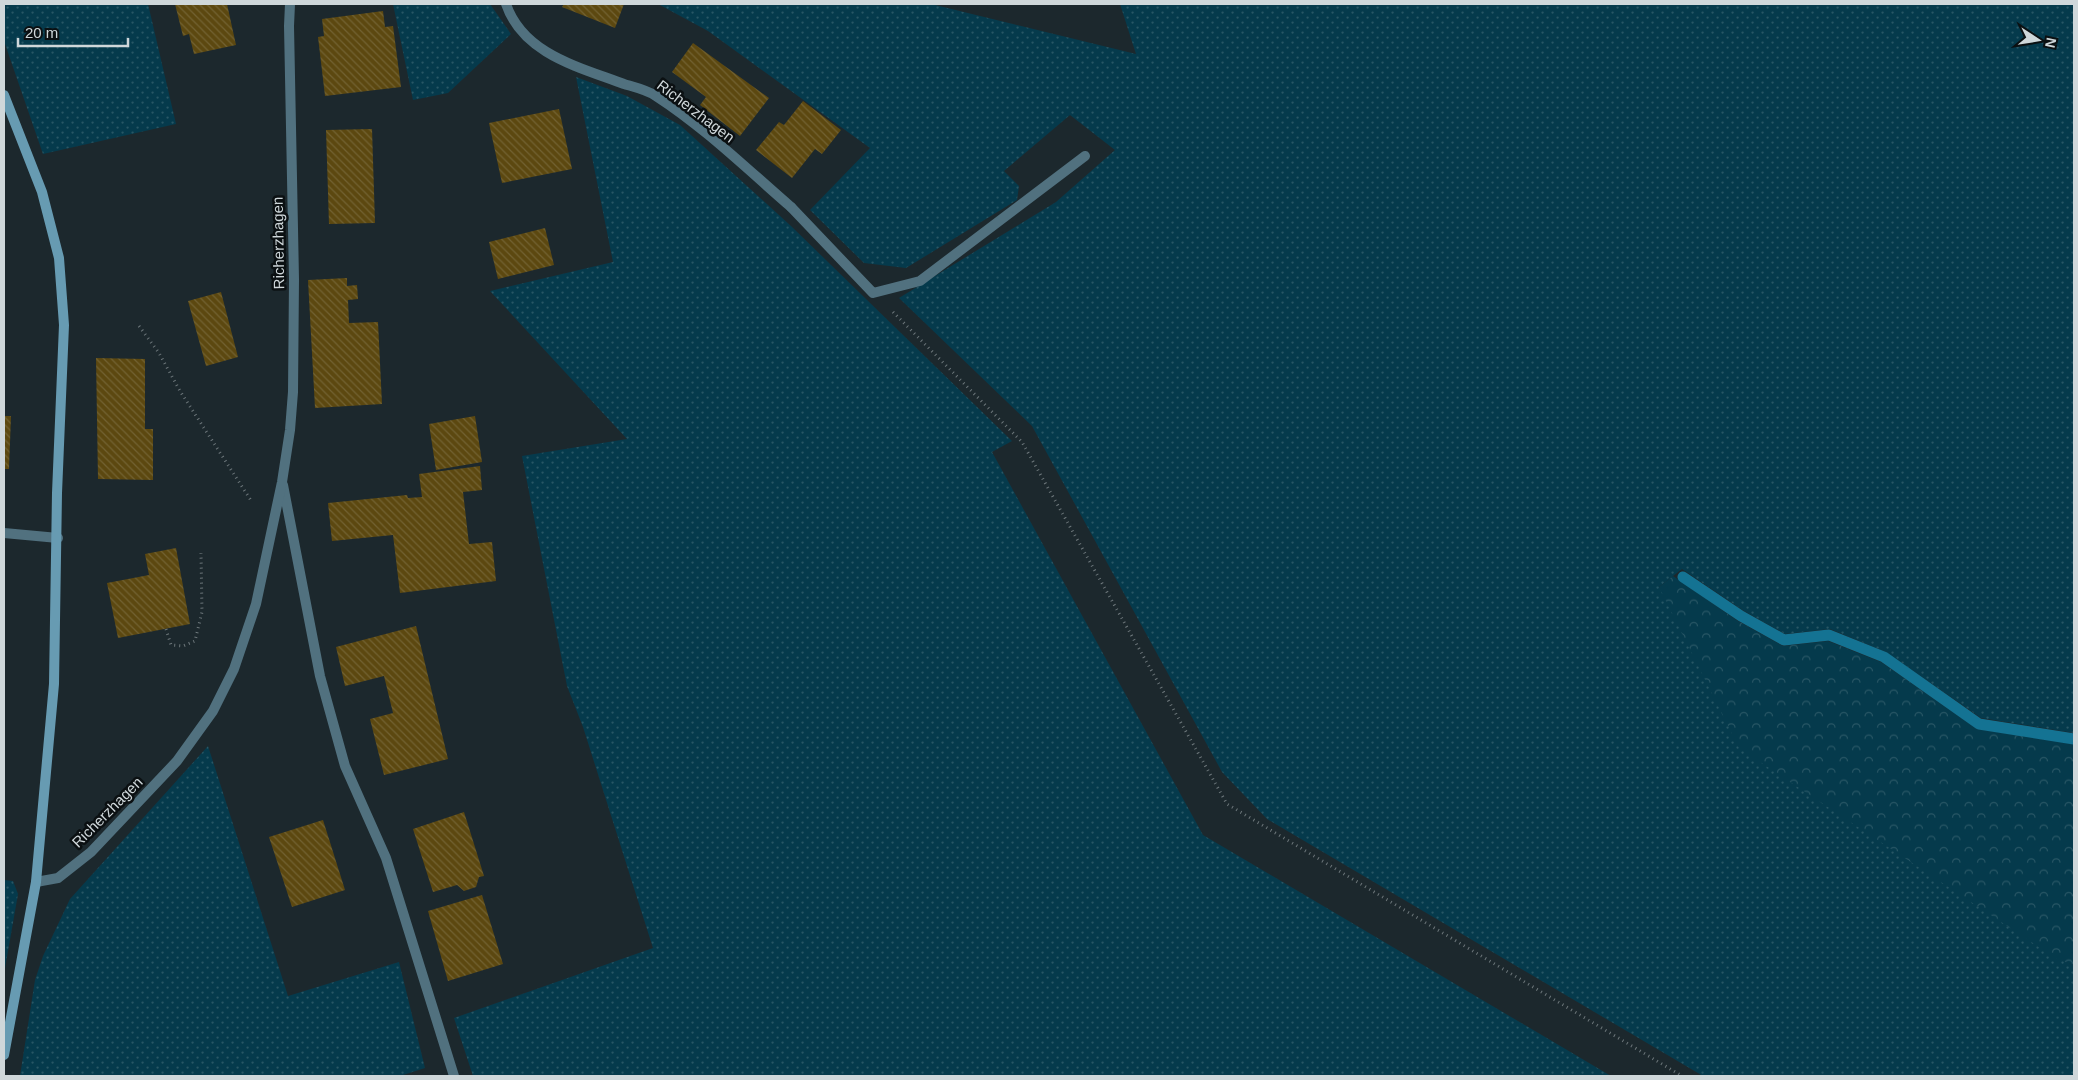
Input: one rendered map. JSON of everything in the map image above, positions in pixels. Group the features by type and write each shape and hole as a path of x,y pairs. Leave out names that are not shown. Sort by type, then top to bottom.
{"street":[{"name":"Richerzhagen","path":"36,882 58,878 91,852 177,761 213,711 234,669 256,604 282,482 290,430 294,356 288,26 290,4"},
{"name":"Richerzhagen","path":"506,4 509,13 523,34 547,53 654,95 706,134 791,207 873,292"},
{"path":"4,95 42,192 59,258 64,326 57,493 58,538 54,684 36,882 4,1055"},
{"path":"873,292 920,281 1085,156"},
{"name":"Richerzhagen","path":"282,482 320,676 344,766 386,858 454,1076"},
{"path":"4,533 58,538"}],"path":[{"path":"873,292 1022,442 1227,804 1682,1076"},
{"path":"138,326 158,353 180,392 271,529"},
{"path":"166,629 172,645 183,646 195,641 202,612 201,552"}],"green space":[{"path":"4,4 148,4 176,124 43,154 4,41"},
{"path":"393,4 490,4 511,34 448,93 413,100"},
{"path":"658,4 931,4 1136,54 1120,4 2074,4 2074,733 1981,718 1886,652 1830,629 1785,634 1744,611 1682,569 1659,587 2057,958 2074,965 2074,1076 1703,1076 1267,819 1222,772 1032,426 899,298 1056,202 1115,150 1070,115 1004,171 1019,186 1017,200 906,268 864,263 810,210 870,148 708,31"},
{"path":"576,77 627,96 680,125 791,226 1012,441 992,452 1203,835 1611,1076 473,1076 454,1018 653,948 583,727 567,686 522,456 627,439 490,291 613,262"},
{"path":"1673,576 1738,621 1783,646 1828,641 1881,662 1977,729 2074,744 2074,965 2057,959 1739,748 1659,587"},
{"path":"208,746 288,996 399,962 425,1068 400,1076 20,1076 35,980 43,956 70,899"},
{"path":"4,880 13,881 18,894 4,974"}],"building":[{"path":"175,4 227,4 236,45 194,54 189,34 183,36"},
{"path":"564,4 624,4 615,28 562,7"},
{"path":"383,11 385,27 393,26 401,87 325,96 318,37 324,36 322,19"},
{"path":"693,43 769,98 740,136 700,105 706,97 672,72"},
{"path":"803,101 841,130 822,154 815,149 792,178 756,150 779,122 784,125"},
{"path":"559,109 572,169 502,183 489,123"},
{"path":"372,129 375,223 329,224 326,130"},
{"path":"545,228 554,265 498,279 489,242"},
{"path":"347,278 347,286 357,285 358,299 348,300 349,323 378,322 382,404 315,408 308,280"},
{"path":"221,292 238,357 206,366 188,301"},
{"path":"96,358 145,359 145,429 153,429 153,480 98,479"},
{"path":"4,416 11,416 9,469 4,469"},
{"path":"475,416 482,462 436,470 429,424"},
{"path":"480,466 482,490 463,492 469,544 492,542 496,581 400,593 393,535 332,541 328,503 407,495 408,498 422,497 419,474"},
{"path":"176,548 190,624 118,638 107,583 149,575 145,554"},
{"path":"416,626 448,759 384,775 370,719 393,713 384,676 345,686 336,647"},
{"path":"464,812 484,876 479,877 476,887 464,891 457,885 433,892 413,829"},
{"path":"323,820 345,890 292,907 269,837"},
{"path":"482,895 503,964 448,981 428,911"}],"waterway":[{"path":"1683,577 1741,616 1784,640 1829,635 1884,657 1979,724 2074,739"}]}
